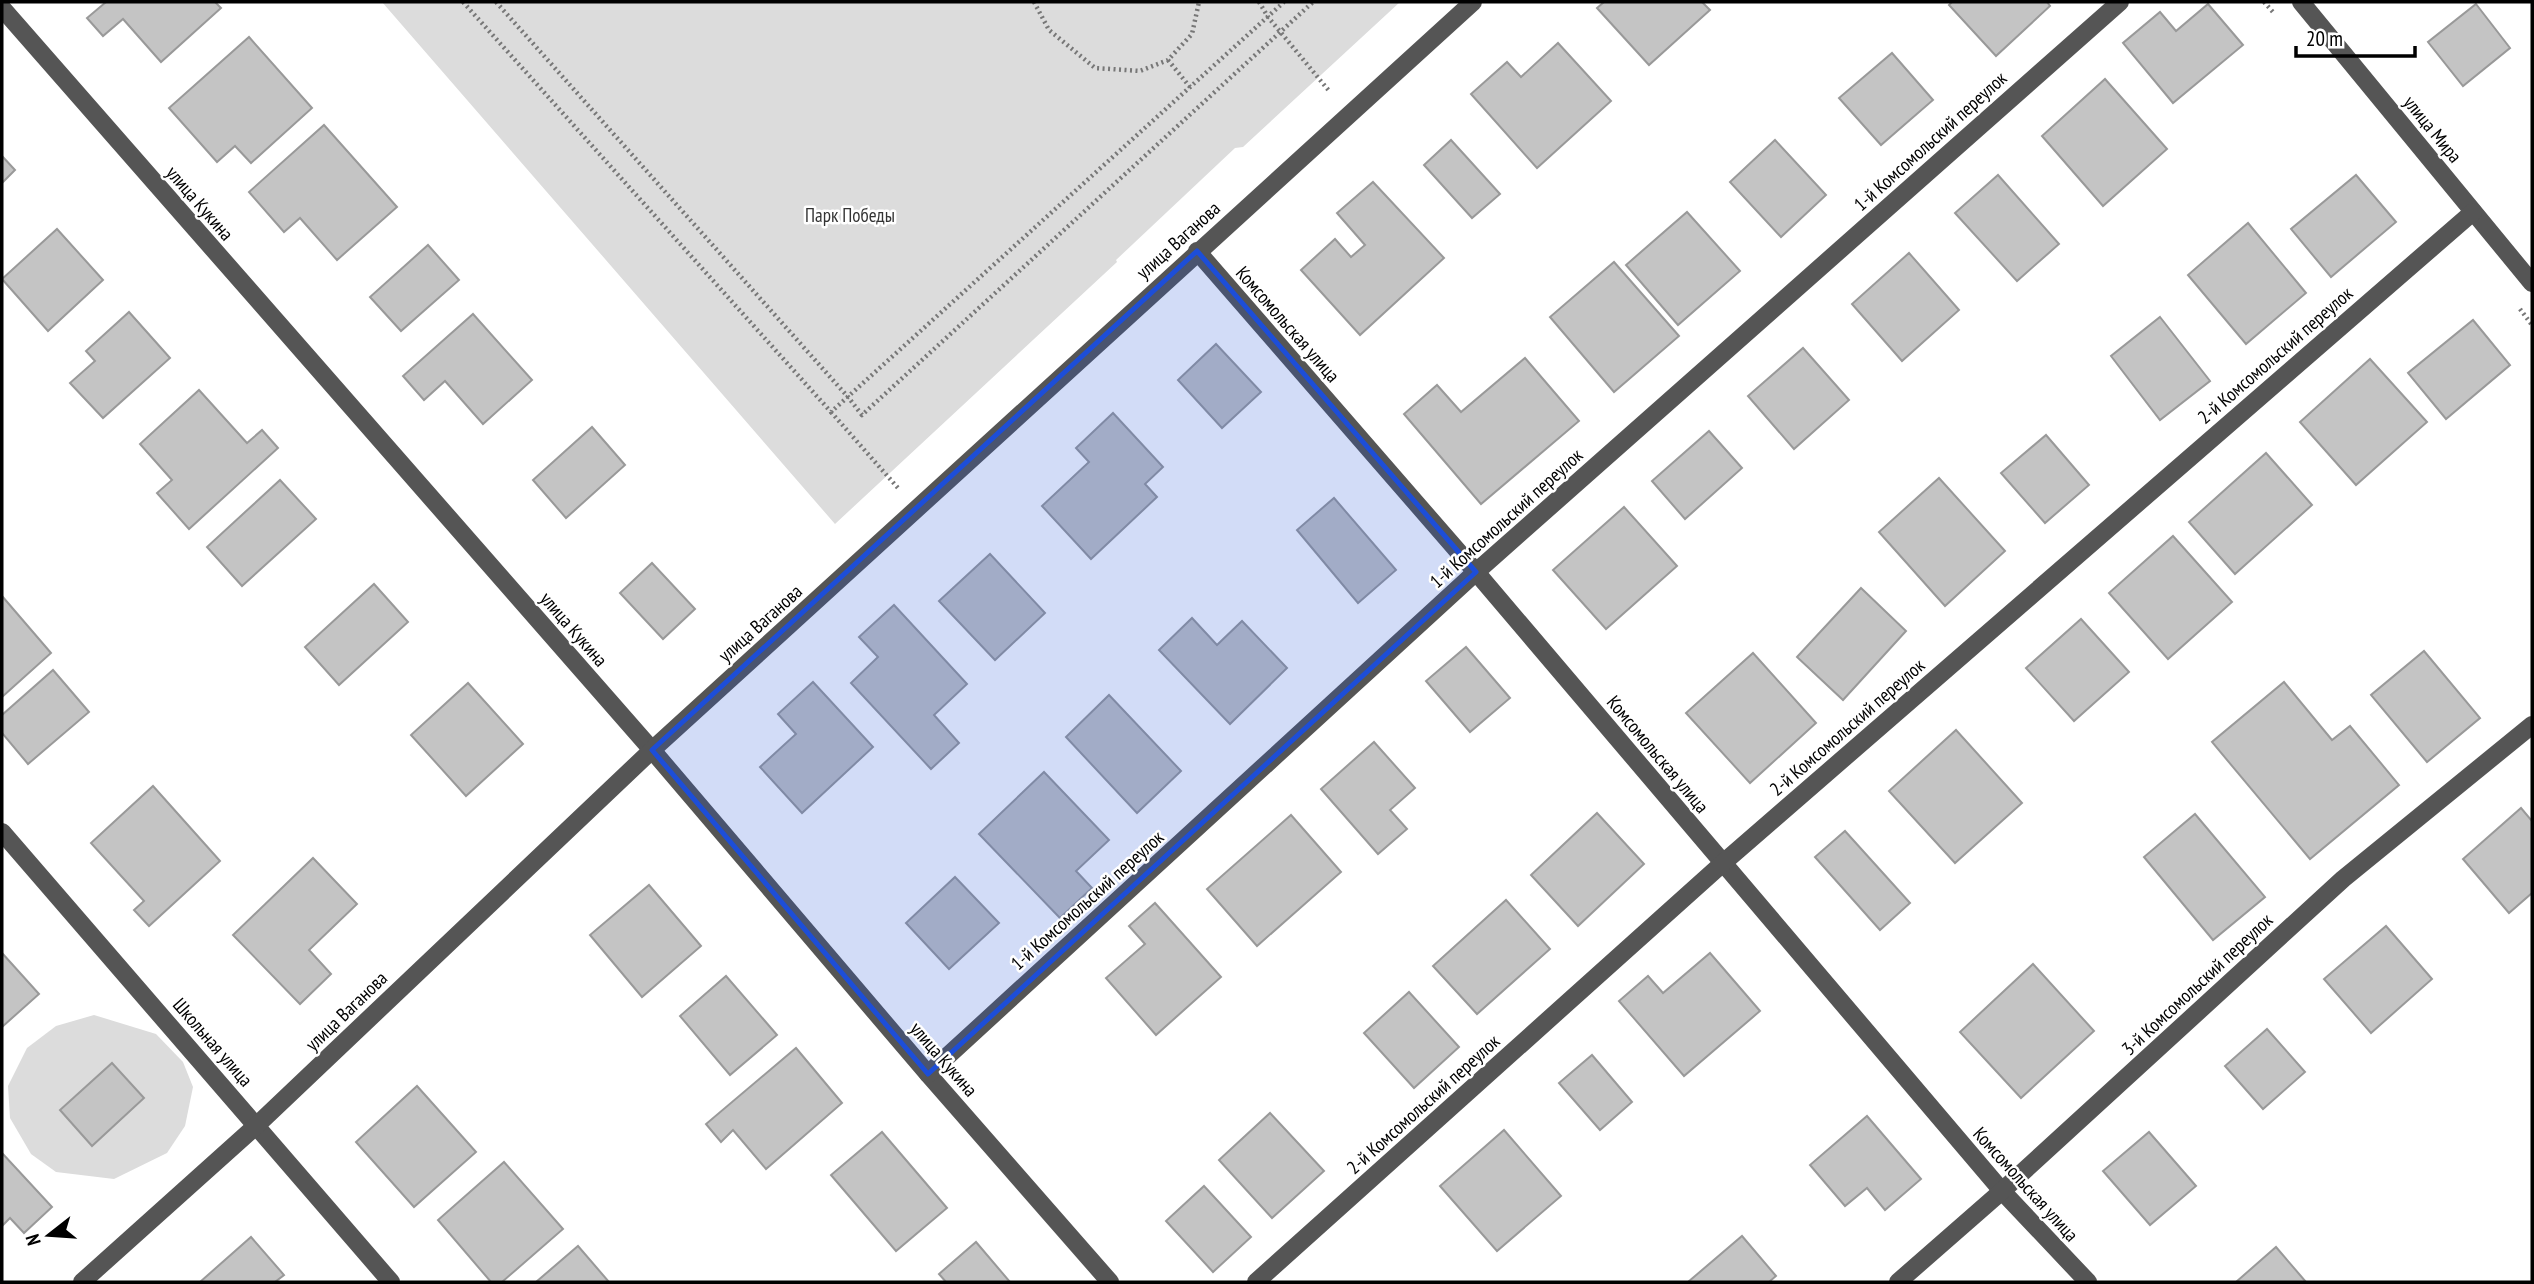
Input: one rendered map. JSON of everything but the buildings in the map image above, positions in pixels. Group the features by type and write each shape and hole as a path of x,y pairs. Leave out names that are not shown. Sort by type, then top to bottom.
{"street":[{"name":"улица Ваганова","path":"82,1282 257,1125 652,750 1473,2"},
{"name":"1-й Комсомольский переулок","path":"928,1073 1476,572 2120,2"},
{"name":"улица Мира","path":"2301,2 2532,283"},
{"name":"улица Кукина","path":"2,8 652,750 1110,1282"},
{"name":"2-й Комсомольский переулок","path":"1256,1282 1723,863 2473,212"},
{"name":"Комсомольская улица","path":"1197,251 1476,572 2002,1191 2088,1282"},
{"name":"3-й Комсомольский переулок","path":"1898,1282 2002,1191 2343,879 2532,725"},
{"name":"Школьная улица","path":"2,832 391,1282"}],"path":[{"path":"463,2 915,509"},
{"path":"496,2 862,415 1313,2"},
{"path":"1034,2 1049,30 1095,68 1140,71 1168,60 1192,34 1199,2"},
{"path":"1259,2 1268,17 1348,115"},
{"path":"831,412 1284,2"},
{"path":"1168,60 1190,87"}],"highlighted area":[{"path":"1197,251 1476,572 928,1074 652,750"}],"green space":[{"name":"Парк Победы","path":"382,2 1400,2 1243,147 1235,148 1116,260 1117,262 835,524"},
{"path":"94,1015 156,1034 183,1062 193,1087 185,1126 167,1153 114,1179 56,1172 31,1154 10,1118 8,1086 27,1048 56,1026"}]}
